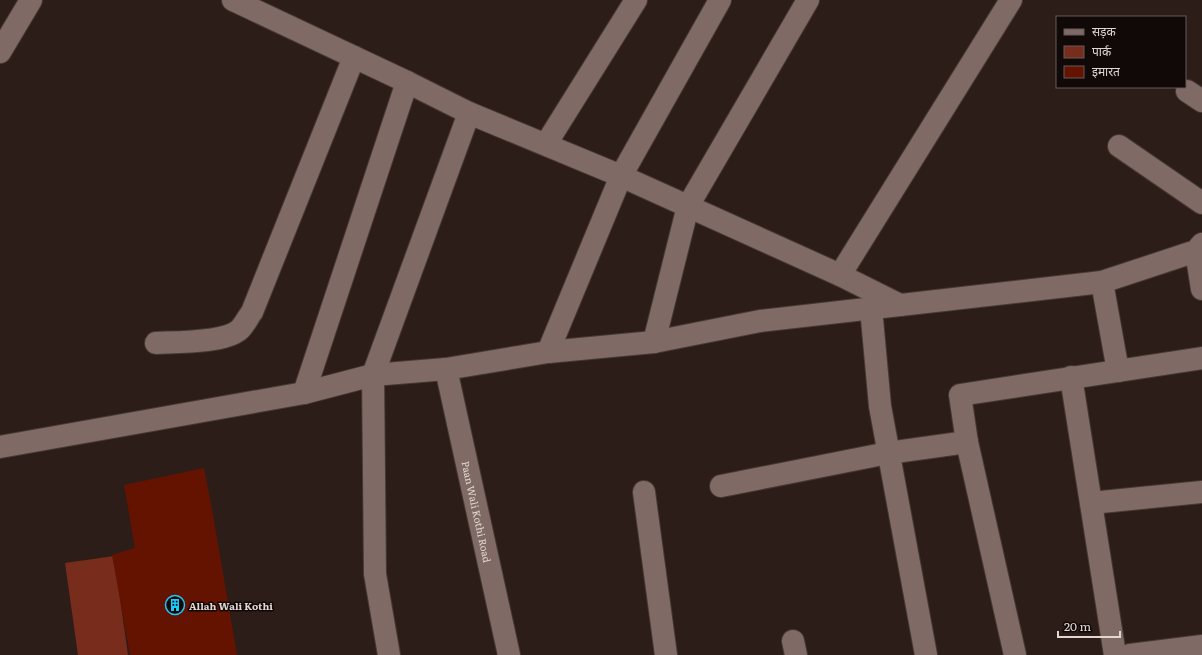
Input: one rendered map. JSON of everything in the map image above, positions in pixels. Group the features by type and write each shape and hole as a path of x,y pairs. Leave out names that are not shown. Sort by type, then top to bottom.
{"street":[{"path":"0,52 31,0"},
{"path":"233,0 469,113 621,176 840,275 900,305"},
{"path":"546,144 636,0"},
{"path":"548,352 621,176 720,0"},
{"path":"654,342 688,206 808,0"},
{"path":"840,275 1011,0"},
{"path":"156,343 205,340 225,337 239,330 252,312 354,57"},
{"path":"304,393 407,82"},
{"path":"389,655 375,574 373,375 469,113"},
{"path":"1119,146 1202,203"},
{"path":"0,446 304,393 373,375 446,369 548,352 654,342 760,321 1102,282 1199,248 1202,289"},
{"path":"1102,282 1118,370"},
{"path":"871,308 880,406 926,655"},
{"path":"1015,655 967,442 960,395 1202,358"},
{"name":"Paan Wali Kothi Road","path":"446,369 509,655"},
{"path":"1071,377 1115,655"},
{"path":"721,486 888,453 967,442"},
{"path":"644,492 660,654"},
{"path":"1091,503 1202,492"},
{"path":"1130,655 1202,646"}],"green space":[{"path":"114,556 128,655 78,655 65,563"}],"building":[{"name":"Allah Wali Kothi","path":"204,468 237,655 130,655 112,555 135,548 124,485"}],"place":[{"name":"Allah Wali Kothi","path":"175,605"}]}
